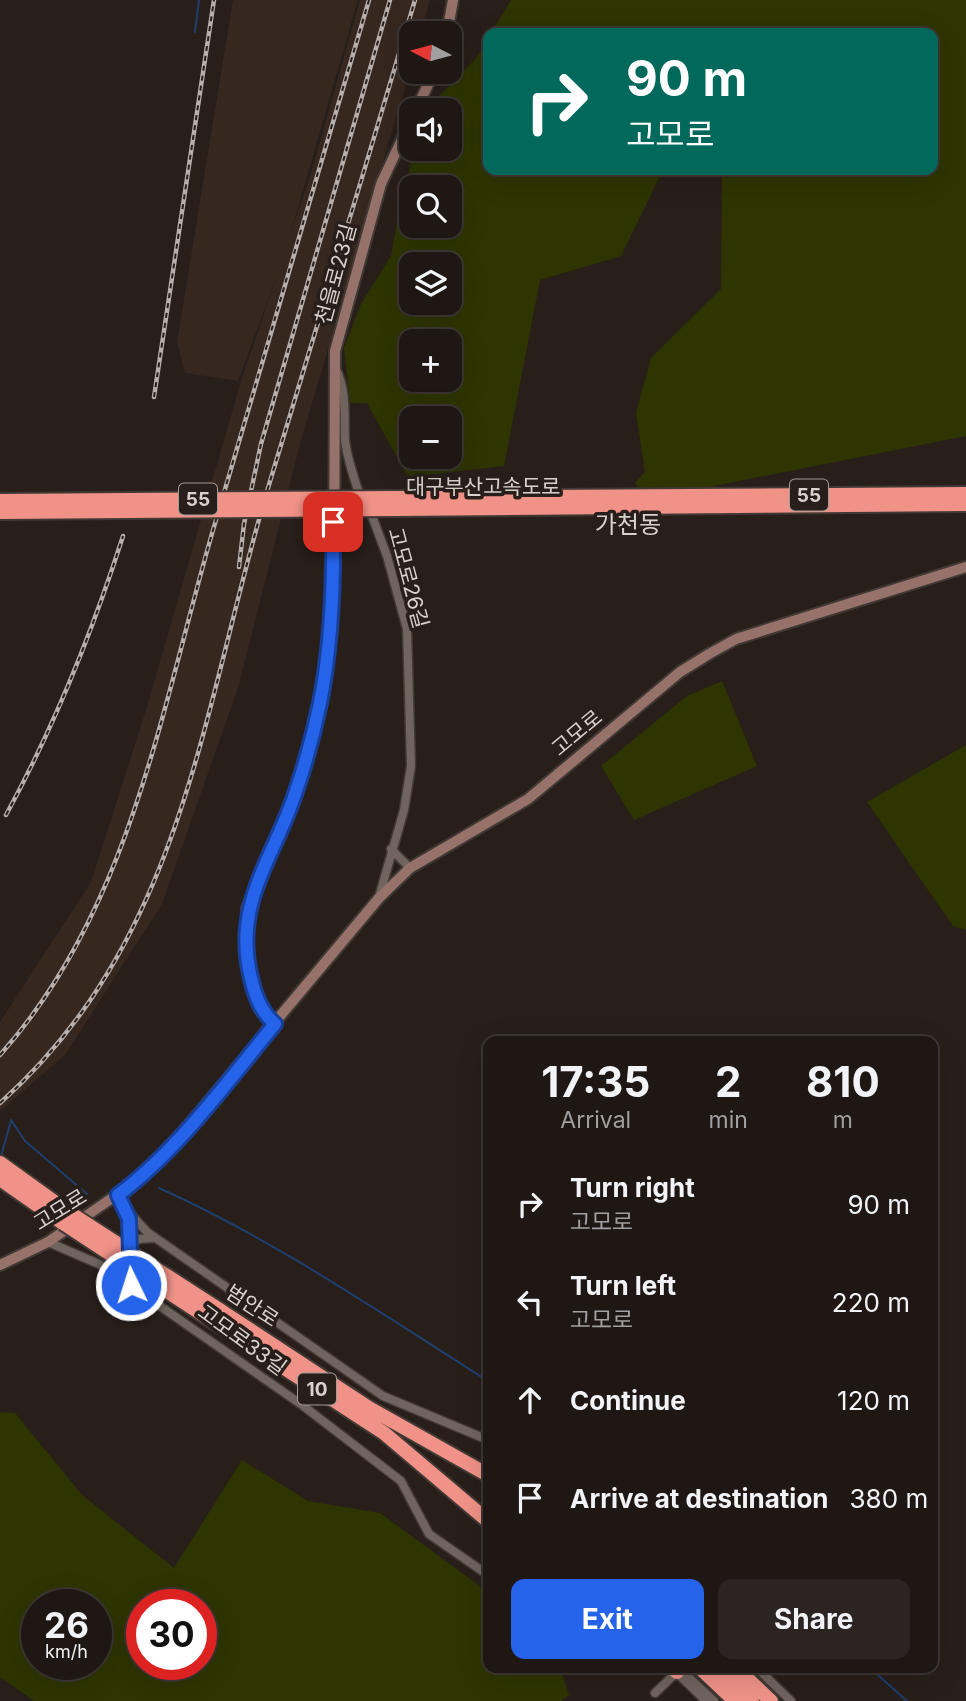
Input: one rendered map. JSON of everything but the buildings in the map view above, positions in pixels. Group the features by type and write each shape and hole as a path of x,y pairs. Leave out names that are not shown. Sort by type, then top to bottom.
{"highway":[{"name":"대구부산고속도로","path":"0,501 559,502 966,494"},
{"name":"대구부산고속도로","path":"653,501 966,504"},
{"name":"대구부산고속도로","path":"0,512 395,503"},
{"name":"범안로","path":"0,1163 218,1317"},
{"name":"범안로","path":"0,1179 218,1317 369,1408 483,1472"},
{"name":"10","path":"218,1317 384,1433 483,1517"},
{"path":"705,1673 735,1701"},
{"path":"723,1673 752,1701"},
{"path":"741,1673 771,1701"}],"main road":[{"path":"449,21 453,0"},
{"name":"천을로23길","path":"275,1024 266,1016 255,993 247,962 247,908 296,792 320,704 328,653 334,579 332,446 335,351 381,184 399,146"},
{"name":"고모로","path":"0,1265 48,1242 137,1181 183,1132 379,898 410,869 528,799 680,672 736,639 966,567"}],"street":[{"name":"고모로26길","path":"334,366 341,379 345,443 356,485 362,503 370,509 383,544 407,629 411,766 404,810 379,898"},
{"path":"391,849 410,869"},
{"path":"118,1195 127,1210 157,1239 383,1396 483,1438"},
{"path":"127,1210 131,1285"},
{"path":"129,1245 139,1239 157,1239"},
{"name":"고모로33길","path":"48,1242 90,1259 131,1285 259,1374 401,1481 429,1534 483,1572"},
{"path":"656,1693 671,1673"},
{"path":"678,1673 706,1701"},
{"path":"687,1673 714,1701"},
{"path":"762,1673 791,1701"}],"shaded area":[{"path":"233,0 358,0 291,232 311,174 360,0 430,0 424,21 399,21 399,84 406,84 402,98 399,98 399,108 300,444 238,688 162,904 65,1055 0,1111 0,1022 91,882 146,710 241,381 278,273 238,381 185,373 177,342"}],"green space":[{"path":"511,0 966,0 966,436 699,489 638,487 635,483 645,472 636,413 651,358 721,289 722,175 938,175 938,28 494,28"},
{"path":"483,46 483,175 661,175 621,256 540,280 504,466 408,477 404,469 462,469 462,406 399,406 399,461 367,403 350,403 344,348 361,304 391,256 399,211 399,238 462,238 462,175 408,175 412,161 462,161 462,98 438,98 451,84 462,84 462,73"},
{"path":"722,681 757,766 634,820 601,766 687,696"},
{"path":"966,745 966,930 953,926 867,802"},
{"path":"0,1412 15,1413 82,1495 174,1568 242,1460 308,1501 380,1513 483,1588 483,1673 562,1673 569,1695 561,1701 34,1701 0,1677"}],"waterway":[{"path":"195,32 199,0"},
{"path":"11,1120 25,1141 87,1194"},
{"path":"1,1156 11,1121"},
{"path":"159,1188 285,1254 483,1378"},
{"path":"876,1673 907,1701"}],"railway":[{"path":"154,397 214,0"},
{"path":"0,1055 44,999 80,939 110,875 134,810 156,742 211,537 369,0"},
{"path":"239,567 244,524 261,444 390,0"},
{"path":"0,1103 62,1039 110,969 148,895 178,817 203,736 268,488 415,0"},
{"path":"6,815 41,747 71,678 99,608 123,536"}],"district":[{"name":"가천동","path":"628,525"}],"route":[{"path":"131,1285 128,1263 129,1219 118,1195 137,1181 183,1132 275,1024 266,1016 255,993 247,962 247,908 296,792 320,704 328,653 334,579 333,522"}]}
